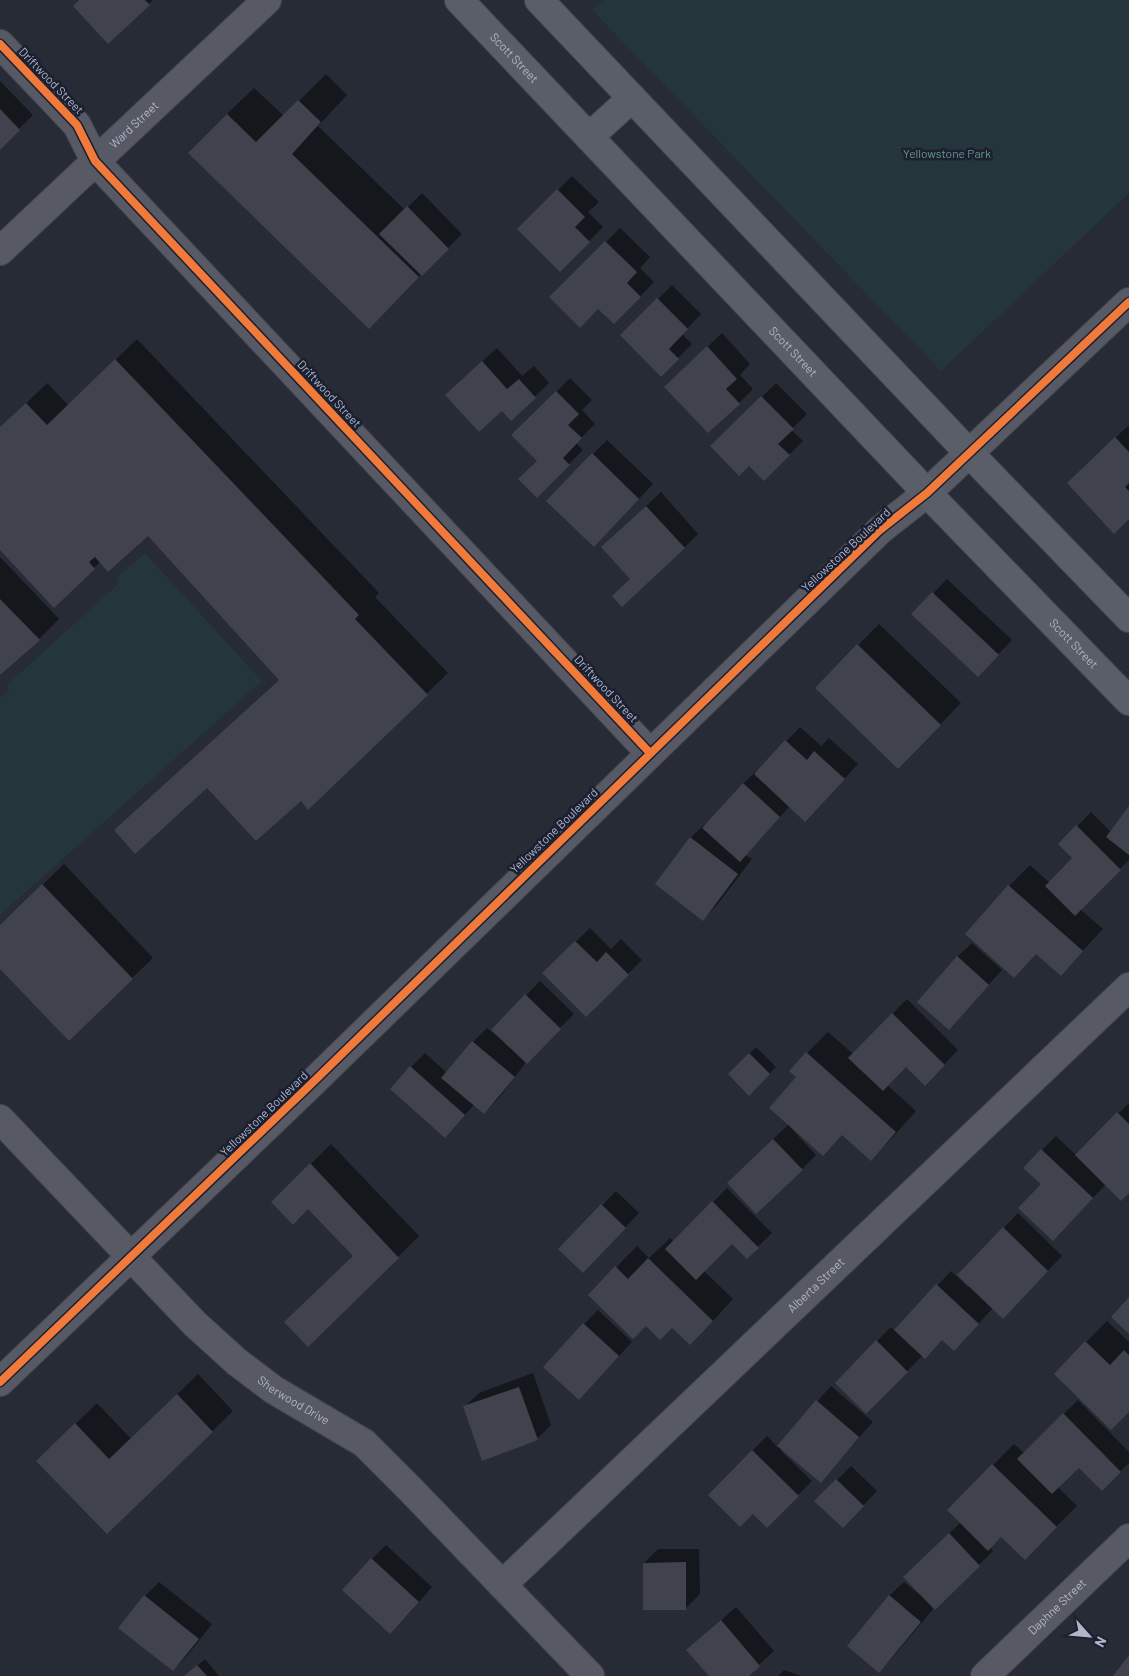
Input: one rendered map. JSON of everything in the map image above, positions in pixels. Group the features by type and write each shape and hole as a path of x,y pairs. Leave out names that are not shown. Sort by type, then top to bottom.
{"main road":[{"name":"Scott Street","path":"459,0 927,493 1129,701"},
{"path":"539,0 969,453 1129,618"},
{"path":"589,137 632,98"}],"street":[{"name":"Ward Street","path":"0,251 267,0"},
{"name":"Driftwood Street","path":"0,44 77,125 95,161 650,753"},
{"name":"Yellowstone Boulevard","path":"0,1382 132,1257 880,530 927,493 1129,302"},
{"name":"Alberta Street","path":"502,1585 1129,987"},
{"name":"Sherwood Drive","path":"0,1119 195,1324 237,1362 274,1390 364,1443 590,1676"},
{"name":"Daphne Street","path":"985,1676 1129,1538"}],"green space":[{"name":"Yellowstone Park","path":"603,0 1129,0 1129,193 941,371 592,10"},
{"path":"145,553 262,681 0,915 0,698 9,690 6,686 119,583 116,578"}],"building":[{"path":"79,0 145,0 150,5 108,44 73,6"},
{"path":"298,100 321,122 292,154 419,277 369,329 188,153 227,114 256,142"},
{"path":"0,109 20,130 0,150"},
{"path":"557,189 585,217 575,227 590,242 560,272 517,229"},
{"path":"407,206 449,249 422,276 379,234"},
{"path":"605,241 637,272 627,283 641,297 614,324 598,309 580,328 549,297"},
{"path":"657,298 688,329 669,349 679,359 661,377 620,335"},
{"path":"707,346 737,379 726,389 740,404 708,433 664,387"},
{"path":"115,359 359,615 355,619 428,695 308,810 301,801 256,841 207,788 135,854 114,830 279,680 148,536 108,572 95,557 89,562 95,569 54,608 0,550 0,427 26,403 47,425"},
{"path":"482,361 507,389 519,379 536,398 511,421 502,411 479,432 445,395"},
{"path":"556,391 579,414 568,425 582,438 563,458 570,465 537,498 518,479 537,461 511,435"},
{"path":"761,396 794,429 778,444 790,455 764,481 749,466 739,476 710,446"},
{"path":"1115,437 1129,452 1129,483 1125,487 1129,491 1129,519 1114,534 1067,483"},
{"path":"592,453 639,499 594,547 546,501"},
{"path":"646,506 685,548 622,607 612,596 630,579 601,547"},
{"path":"932,592 999,655 978,677 911,614"},
{"path":"0,599 40,640 0,675"},
{"path":"857,644 941,725 898,769 815,688"},
{"path":"785,740 807,760 814,751 845,779 805,822 754,774"},
{"path":"743,783 780,817 740,862 702,828"},
{"path":"1129,806 1129,855 1106,837"},
{"path":"1076,825 1121,870 1075,916 1045,886 1072,858 1058,844"},
{"path":"690,837 738,874 703,921 655,884"},
{"path":"42,884 133,979 69,1041 0,969 0,925"},
{"path":"1008,885 1083,951 1061,976 1036,954 1014,978 965,934"},
{"path":"575,941 597,962 606,952 629,975 586,1017 542,973"},
{"path":"957,956 989,985 949,1030 917,1002"},
{"path":"525,994 561,1029 527,1064 491,1030"},
{"path":"892,1013 945,1065 925,1086 906,1067 883,1091 848,1058"},
{"path":"472,1041 515,1077 484,1114 441,1078"},
{"path":"806,1052 896,1132 871,1161 842,1135 823,1156 769,1108 796,1077 789,1071"},
{"path":"749,1053 770,1074 749,1096 728,1074"},
{"path":"410,1066 465,1115 445,1138 390,1089"},
{"path":"1117,1112 1129,1124 1129,1193 1121,1201 1075,1155"},
{"path":"773,1139 803,1170 756,1214 727,1183"},
{"path":"1041,1149 1093,1198 1053,1241 1018,1208 1041,1184 1023,1168"},
{"path":"310,1163 399,1258 308,1347 284,1322 353,1256 308,1209 293,1225 271,1202"},
{"path":"712,1201 759,1248 747,1259 732,1244 696,1280 665,1249"},
{"path":"601,1204 626,1228 583,1273 558,1249"},
{"path":"1003,1227 1048,1271 1003,1319 957,1275"},
{"path":"648,1258 713,1321 690,1345 672,1328 660,1340 646,1326 633,1339 588,1295 615,1266 628,1279"},
{"path":"936,1284 979,1324 954,1351 942,1340 925,1359 894,1330"},
{"path":"1129,1297 1129,1334 1111,1317"},
{"path":"583,1323 619,1356 579,1400 543,1367"},
{"path":"876,1340 908,1372 866,1414 835,1383"},
{"path":"1085,1341 1110,1365 1124,1350 1129,1355 1129,1412 1111,1430 1054,1374"},
{"path":"519,1387 538,1440 482,1461 463,1406"},
{"path":"177,1394 213,1432 107,1534 36,1461 75,1423 109,1459"},
{"path":"816,1400 859,1437 821,1483 777,1446"},
{"path":"1063,1413 1121,1472 1102,1491 1079,1468 1052,1494 1017,1459"},
{"path":"752,1450 799,1496 767,1528 753,1514 740,1527 708,1495"},
{"path":"992,1464 1057,1527 1025,1560 1001,1537 988,1551 947,1510"},
{"path":"836,1479 864,1506 843,1528 814,1501"},
{"path":"949,1533 980,1566 935,1610 903,1577"},
{"path":"371,1558 419,1602 390,1634 342,1590"},
{"path":"686,1562 686,1610 643,1610 643,1563"},
{"path":"144,1595 199,1639 173,1671 118,1628"},
{"path":"889,1595 921,1622 879,1673 847,1646"},
{"path":"721,1620 760,1666 749,1676 709,1676 686,1650"},
{"path":"1129,1655 1129,1676 1113,1676"},
{"path":"197,1665 207,1676 184,1676"}],"cycle path":[{"path":"0,44 77,125 95,161 650,753"},
{"path":"0,1382 308,1087 880,530 927,493 1129,302"}]}
